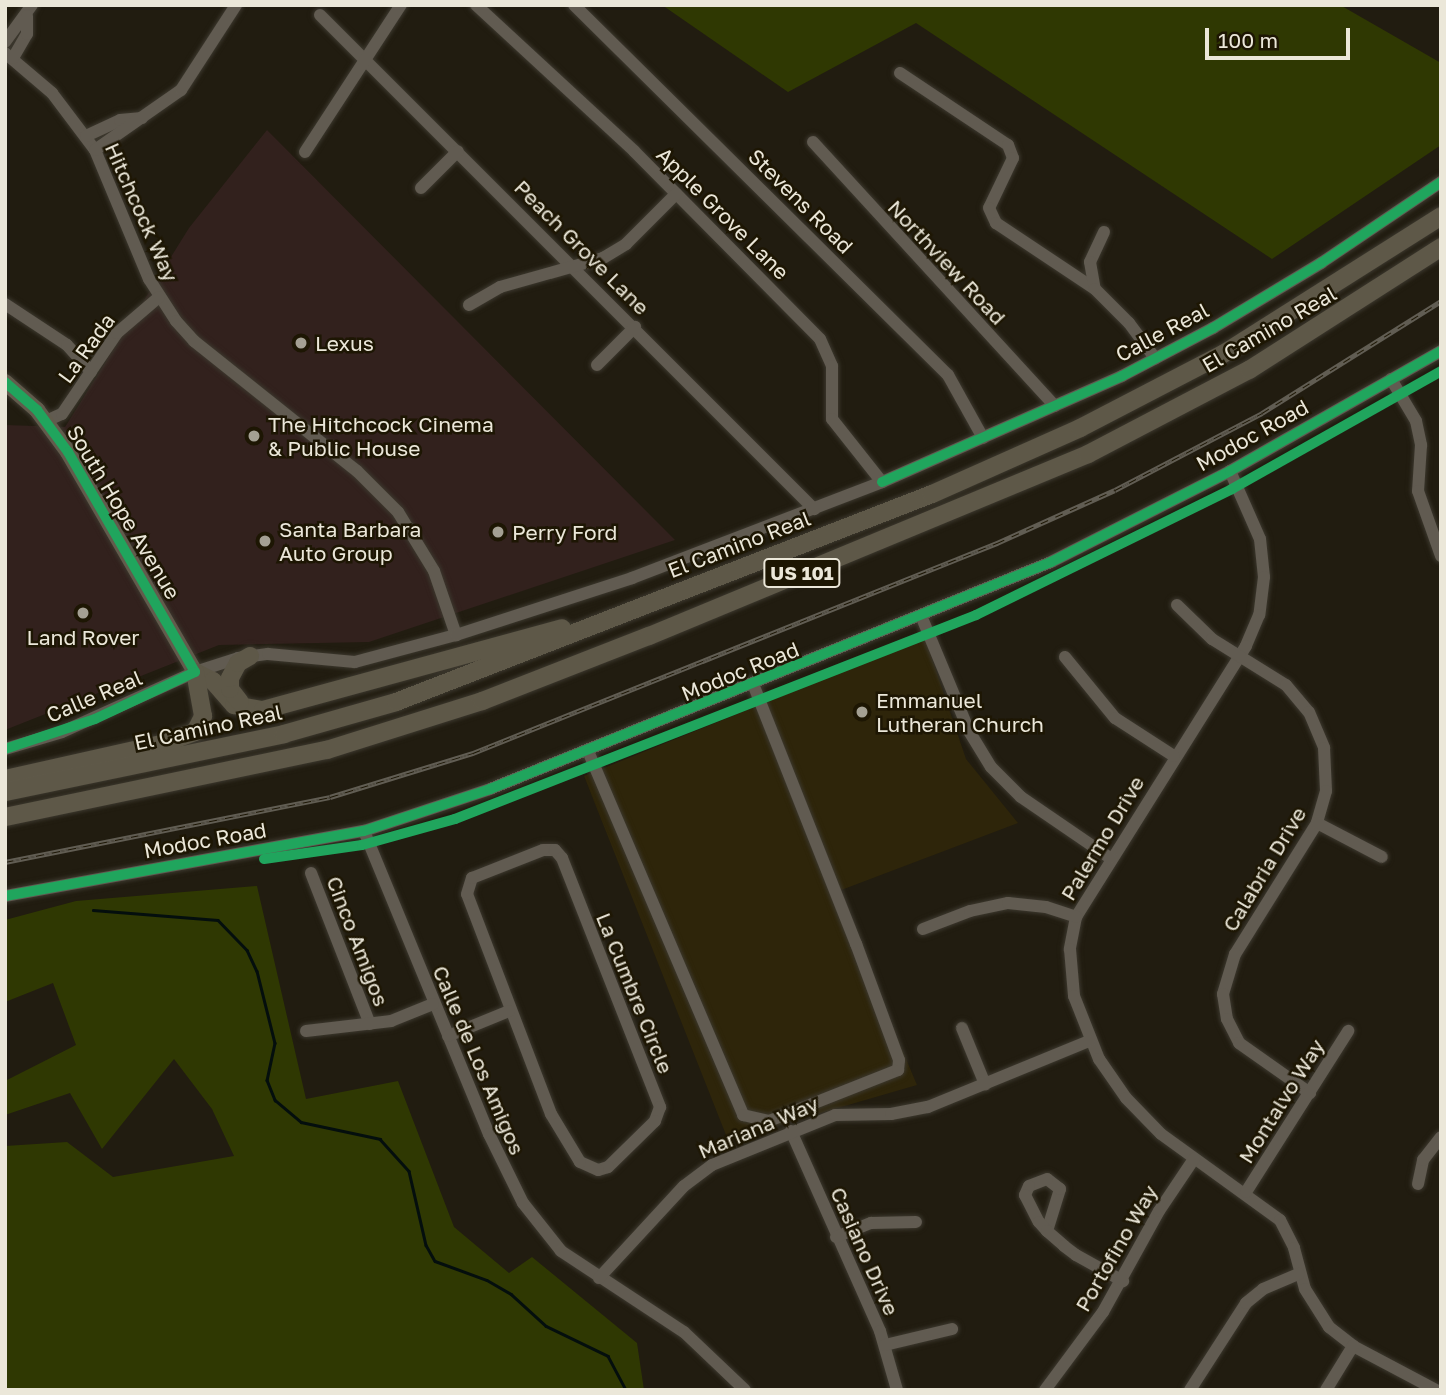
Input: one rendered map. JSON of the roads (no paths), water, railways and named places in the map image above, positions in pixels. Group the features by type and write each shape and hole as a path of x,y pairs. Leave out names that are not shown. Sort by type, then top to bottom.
{"highway":[{"name":"El Camino Real","path":"5,792 296,731 396,702 932,494 1080,428 1281,320 1441,216"},
{"name":"El Camino Real","path":"5,817 327,750 482,701 649,636 1088,454 1249,370 1441,247"},
{"path":"195,672 213,681 234,705 248,710 263,710 548,630 596,623"},
{"path":"248,710 230,689 230,678 238,663 250,656"},
{"path":"5,779 162,744 195,732 203,716 195,672"},
{"path":"5,825 30,813"}],"main road":[{"name":"South Hope Avenue","path":"5,382 46,421 195,672"}],"street":[{"path":"96,150 181,90 236,5"},
{"path":"305,152 401,5"},
{"name":"Apple Grove Lane","path":"476,5 676,194 820,339 832,366 831,419 882,482"},
{"name":"Stevens Road","path":"574,5 948,374 983,438"},
{"path":"5,42 30,11"},
{"path":"9,55 27,34 30,11"},
{"name":"Peach Grove Lane","path":"320,15 577,268 814,509"},
{"name":"Hitchcock Way","path":"9,55 52,93 96,150 159,297 194,341 384,495 423,548 456,635"},
{"path":"900,73 1008,145 1013,158 989,208 996,223 1095,289 1129,323 1155,358"},
{"path":"86,136 120,120 142,118"},
{"name":"Northview Road","path":"813,142 1055,406"},
{"path":"421,188 458,151"},
{"name":"Calle Real","path":"5,749 95,719 195,672 250,656 355,662 456,635 632,578 814,509 983,438 1155,358 1289,283 1441,182"},
{"path":"469,305 500,287 577,268 618,250 676,194"},
{"path":"1095,289 1090,262 1104,232"},
{"name":"La Rada","path":"46,421 62,414 117,333 159,297"},
{"path":"5,304 67,345 91,372"},
{"path":"597,365 635,327"},
{"name":"Modoc Road","path":"5,896 364,831 588,751 922,618 1051,562 1230,471 1441,351"},
{"path":"1391,379 1419,434 1418,491 1441,556"},
{"name":"Palermo Drive","path":"1230,471 1251,512 1263,561 1259,615 1238,655 1110,858 1076,917 1069,971 1089,1041 1126,1098 1194,1159 1246,1192 1280,1220 1294,1248 1299,1274 1329,1327 1353,1346 1436,1390"},
{"name":"Calabria Drive","path":"1177,605 1201,630 1286,685 1318,730 1326,778 1317,823 1235,954 1223,993 1227,1019 1240,1043 1310,1093"},
{"path":"922,618 970,731 991,767 1021,797 1110,858"},
{"path":"1065,657 1115,718 1174,756"},
{"path":"588,751 743,1115 769,1121 898,1070 899,1060 754,686"},
{"path":"1317,823 1382,857"},
{"name":"Calle de Los Amigos","path":"364,831 433,1004 523,1203 561,1251 626,1299 634,1300 684,1332 745,1390"},
{"name":"La Cumbre Circle","path":"543,850 555,850 562,858 659,1101 655,1121 608,1167 588,1169 573,1154 551,1114 509,1011 467,888 477,876 543,850"},
{"name":"Cinco Amigos","path":"311,873 370,1024"},
{"path":"923,929 970,911 1008,904 1046,907 1076,917"},
{"name":"Cinco Amigos","path":"306,1031 391,1021 433,1004"},
{"path":"447,1036 509,1011"},
{"path":"962,1028 985,1084"},
{"name":"Montalvo Way","path":"1246,1192 1348,1031"},
{"name":"Mariana Way","path":"599,1278 695,1176 791,1131 835,1115 914,1111 1089,1041"},
{"name":"Casiano Drive","path":"791,1131 885,1345 897,1390"},
{"path":"1418,1184 1423,1160 1441,1138"},
{"name":"Portofino Way","path":"1045,1390 1123,1281 1159,1211 1194,1159"},
{"path":"836,1237 871,1223 916,1222"},
{"path":"1047,1231 1076,1255 1123,1281"},
{"path":"1190,1390 1246,1303 1263,1289 1299,1274"},
{"path":"885,1345 952,1329"},
{"path":"1326,1390 1353,1346"}],"waterway":[{"path":"93,910 218,920 247,950 257,971 275,1043 267,1080 275,1100 301,1122 380,1139 409,1171 426,1245 435,1261 487,1280 511,1294 546,1326 608,1356 626,1390"}],"railway":[{"path":"5,862 330,797 473,753 997,543 1115,490 1262,413 1441,301"}],"place":[{"name":"Lexus","path":"301,343"},
{"name":"The Hitchcock Cinema & Public House","path":"254,436"},
{"name":"Perry Ford","path":"498,532"},
{"name":"Santa Barbara Auto Group","path":"265,541"},
{"name":"Land Rover","path":"83,613"},
{"name":"Emmanuel Lutheran Church","path":"862,712"}]}
